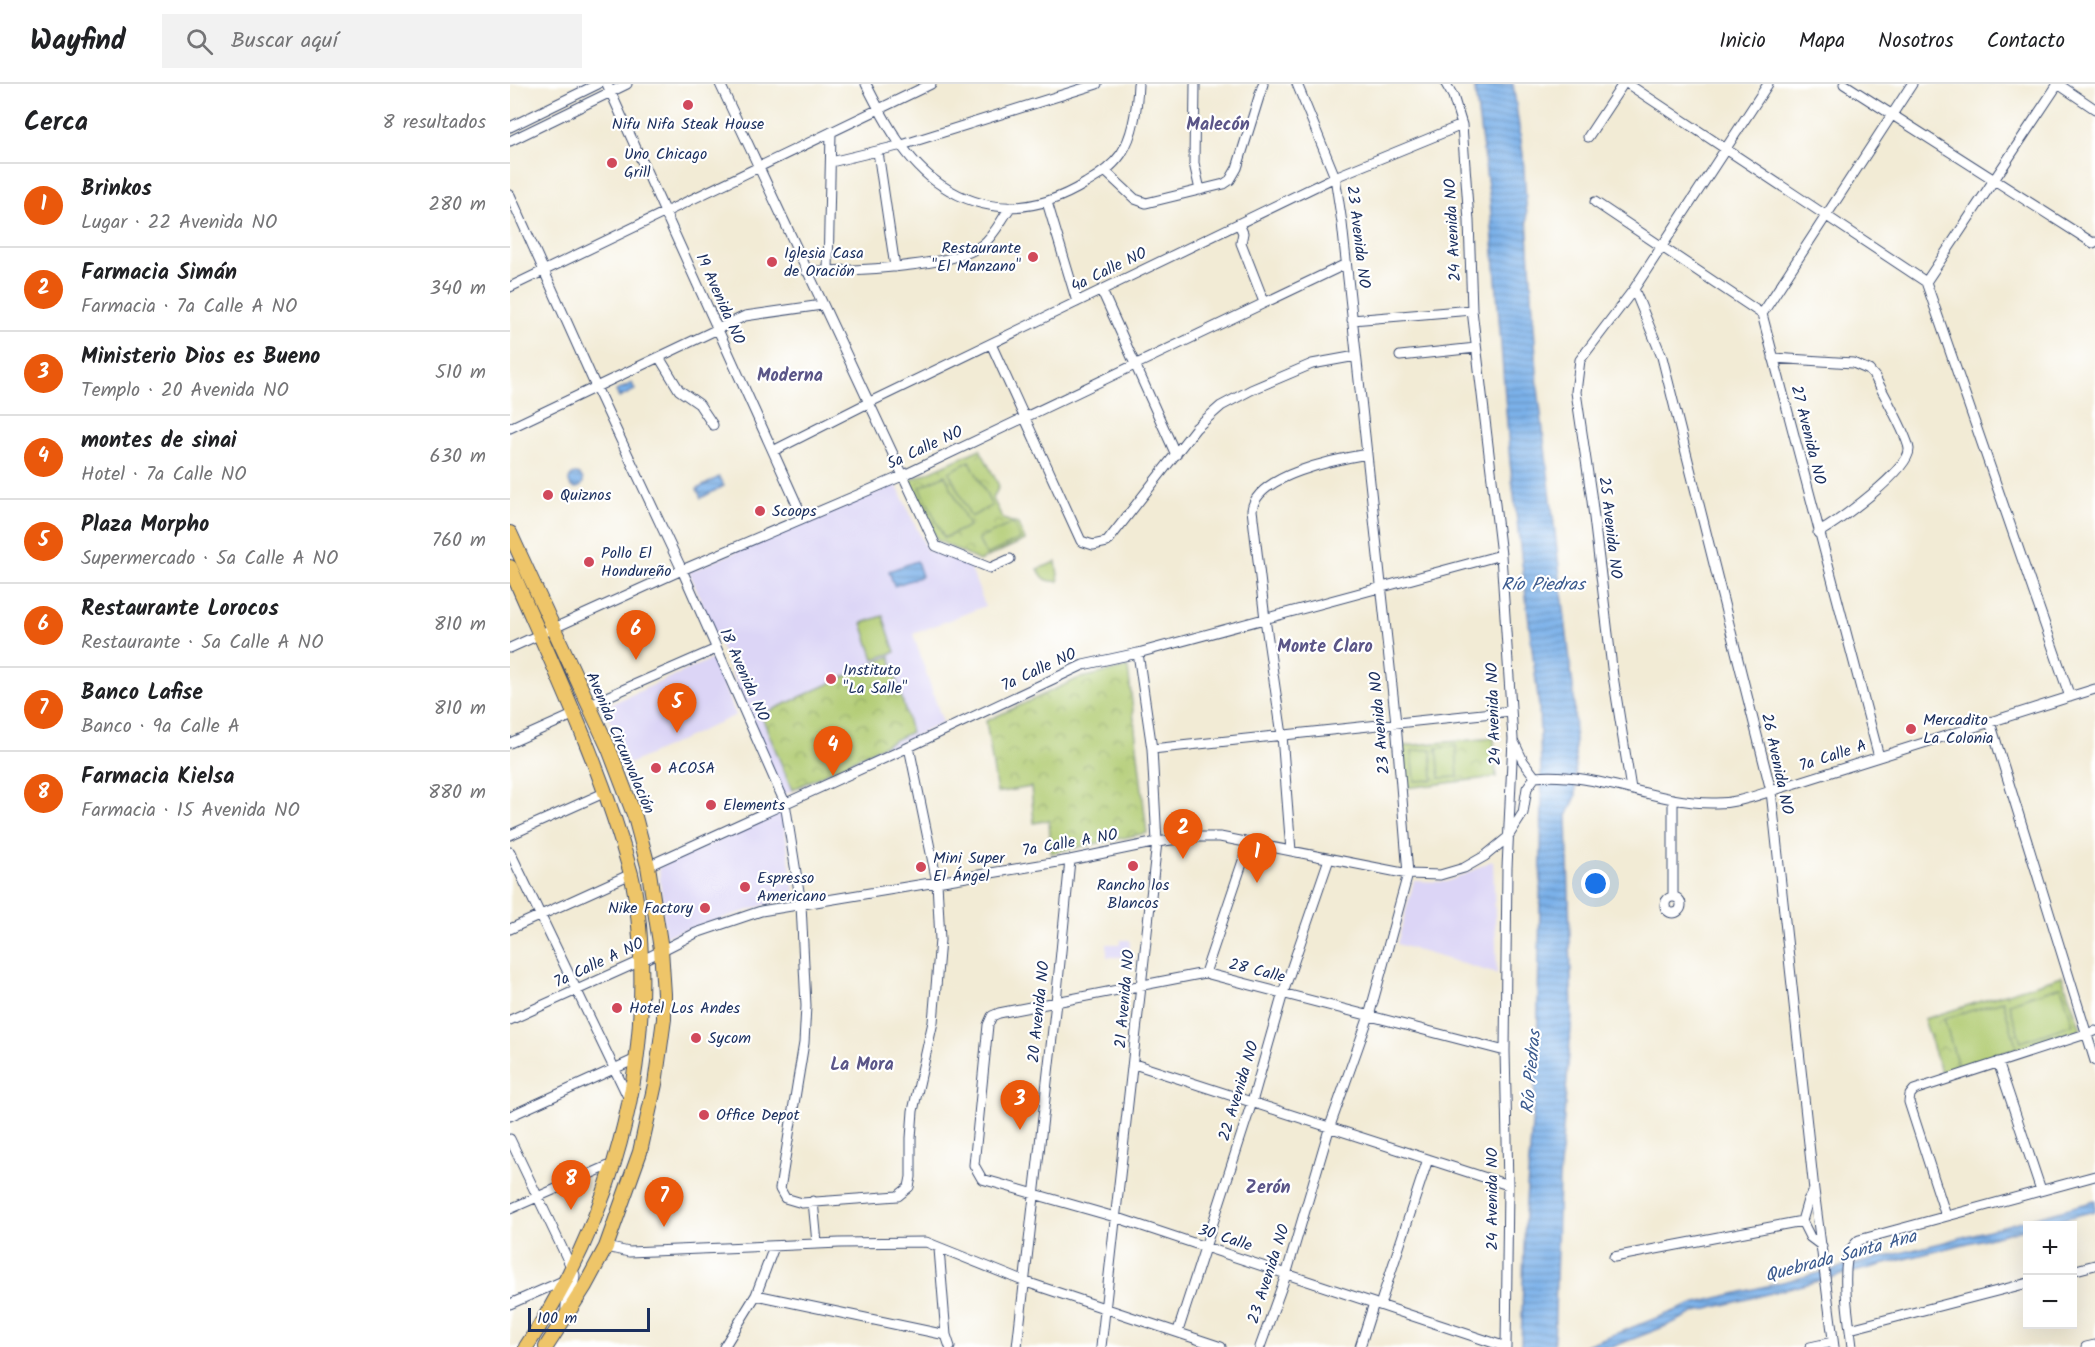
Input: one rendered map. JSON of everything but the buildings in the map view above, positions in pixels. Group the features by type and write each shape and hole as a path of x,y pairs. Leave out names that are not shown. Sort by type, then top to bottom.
{"highway":[{"name":"Avenida Circunvalación","path":"510,533 609,749 635,818 648,866 661,949 664,994 664,1019 655,1084 640,1152 606,1247 568,1315 546,1347"},
{"name":"Avenida Circunvalación","path":"510,567 575,714 606,792 625,856 639,926 642,995 638,1058 615,1163 592,1225 572,1267 526,1347"}],"street":[{"path":"510,127 597,84"},
{"path":"510,141 609,88 627,84"},
{"path":"720,84 936,546 990,568 1010,559"},
{"path":"866,84 878,109 920,168 940,185 964,198 1010,208 1047,202 1074,191 1106,171 1121,153 1133,126 1138,84"},
{"path":"510,287 931,84"},
{"path":"831,162 902,145 1097,84"},
{"path":"1195,84 1194,163 1200,190"},
{"path":"1106,171 1141,202 1151,203 1224,184 1230,180 1237,168 1263,84"},
{"name":"23 Avenida NO","path":"1260,1347 1286,1275 1330,1126 1369,1016 1408,874 1382,588 1335,177 1297,84"},
{"name":"24 Avenida NO","path":"1446,84 1453,96 1462,125 1469,221 1472,310 1501,555 1513,740 1507,838 1506,1347"},
{"path":"1588,137 1623,84"},
{"path":"1628,84 1926,282 2070,697"},
{"name":"25 Avenida NO","path":"1631,789 1613,676 1576,392 1580,360 1634,288 1768,84"},
{"path":"1844,84 2094,243"},
{"path":"1595,202 1762,314 1912,84"},
{"path":"1926,282 2058,84 2095,109"},
{"name":"19 Avenida NO","path":"609,88 803,518"},
{"name":"4a Calle NO","path":"773,451 1335,177 1462,125"},
{"path":"828,271 831,132"},
{"path":"878,152 895,267"},
{"name":"18 Avenida NO","path":"510,195 596,387 682,570 785,803 801,904 806,1006 804,1043 780,1189 785,1198 802,1203 813,1201"},
{"path":"1047,202 1077,302"},
{"path":"806,271 895,267 957,257 984,244 1010,208"},
{"path":"1239,224 1244,233 1241,243"},
{"path":"1228,229 1241,243 1264,302"},
{"name":"5a Calle NO","path":"510,648 682,570 902,476 1346,264"},
{"name":"26 Avenida NO","path":"1634,288 1662,357 1771,791 1833,1345"},
{"path":"1102,291 1176,455"},
{"path":"510,428 745,316 822,305"},
{"path":"1352,320 1472,310"},
{"name":"27 Avenida NO","path":"1762,314 1879,757"},
{"path":"990,344 1081,541 1093,545 1107,542 1196,428 1221,406 1251,390 1312,364 1356,356"},
{"path":"1400,356 1476,348"},
{"path":"659,357 679,390 699,404 713,425"},
{"path":"1773,358 1853,363 1862,366 1875,377 1909,449 1906,459 1898,469 1855,509 1818,533"},
{"path":"1291,851 1282,735 1265,619 1252,510 1253,502 1264,489 1287,477 1331,462 1367,454"},
{"name":"7a Calle NO","path":"648,866 1083,665 1138,653 1501,555"},
{"path":"588,705 716,649"},
{"name":"21 Avenida NO","path":"1101,1347 1157,842 1152,749 1138,653"},
{"name":"7a Calle A","path":"1537,777 1579,778 1673,799 1711,804 1729,803 2095,689"},
{"path":"1152,749 1511,711"},
{"path":"510,743 575,714"},
{"path":"1990,722 2090,1032 2095,1061"},
{"path":"1513,740 1523,761 1537,777"},
{"path":"817,1243 813,1201 898,1196 909,1187 911,1178 914,1111 933,1022 940,940 937,882 909,747"},
{"name":"7a Calle A NO","path":"510,1020 641,961 696,933 761,911 1070,860 1157,842 1193,837 1220,837 1408,874 1440,875 1464,868 1485,856 1507,838 1523,813 1527,788 1537,777"},
{"path":"510,835 606,792"},
{"path":"1673,799 1673,897"},
{"path":"1205,974 1249,843"},
{"path":"510,852 630,1102"},
{"name":"22 Avenida NO","path":"1178,1331 1252,1102 1284,993 1329,859"},
{"name":"20 Avenida NO","path":"1017,1347 1070,860"},
{"path":"510,929 629,875"},
{"name":"28 Calle","path":"974,1165 988,1025 992,1016 999,1013 1205,974 1505,1051"},
{"path":"1946,1216 1909,1102 1910,1095 1914,1090 2090,1032"},
{"path":"510,1116 638,1058"},
{"path":"1998,1062 2041,1190"},
{"path":"1134,1064 1508,1185"},
{"path":"510,1139 575,1275 575,1284 566,1302 568,1315"},
{"path":"1360,1347 1428,1159"},
{"path":"510,1209 615,1163"},
{"name":"30 Calle","path":"974,1165 982,1179 1115,1217 1506,1347"},
{"path":"1852,1347 1848,1310 1847,1258 1851,1247 1859,1240 2095,1176"},
{"path":"1814,1190 1808,1200 1802,1221 1810,1237 1822,1246"},
{"path":"1614,1257 1802,1221"},
{"path":"606,1247 629,1252 774,1247 817,1243 926,1242 1023,1281 1221,1347"},
{"path":"724,1347 756,1295 774,1247"},
{"path":"939,1249 946,1335 950,1347"},
{"path":"2077,1270 2095,1265"},
{"path":"510,1304 565,1280"},
{"path":"1850,1329 2023,1283"},
{"path":"756,1295 946,1335"},
{"path":"1810,1347 1833,1345"},
{"path":"2086,1347 2095,1345"}],"shaded area":[{"name":"Instituto \"La Salle\"","path":"896,484 927,550 969,564 985,606 913,634 943,723 783,795 689,572"},
{"path":"712,659 736,715 629,764 604,707"},
{"path":"782,812 795,896 665,936 659,867"},
{"path":"1493,860 1497,974 1397,944 1414,881 1446,882"},
{"path":"1121,940 1130,940 1129,956 1134,956 1134,964 1125,964 1125,957 1107,957 1107,944 1120,944"}],"green space":[{"path":"980,449 999,486 993,499 1003,519 1018,524 1025,540 979,561 937,540 909,481"},
{"path":"970,461 992,506 971,517 949,472"},
{"path":"945,475 969,526 944,538 920,487"},
{"path":"1013,523 1020,539 986,555 978,539"},
{"path":"1056,562 1059,581 1046,580 1038,569"},
{"path":"883,616 895,652 874,659 862,623"},
{"path":"890,656 911,732 792,790 761,715"},
{"path":"1128,667 1147,833 1051,853 1049,820 1034,823 1031,787 997,793 986,721 1077,679"},
{"path":"1494,738 1496,777 1406,788 1403,746"},
{"path":"1456,746 1458,777 1440,778 1437,748"},
{"path":"1431,749 1433,780 1415,781 1412,751"},
{"path":"2062,976 2081,1029 1941,1072 1924,1019"},
{"path":"2061,986 2073,1024 2021,1042 2009,1003"},
{"path":"2003,1001 2017,1048 1958,1066 1944,1019"}],"water":[{"name":"Río Piedras","path":"1474,84 1513,84 1523,155 1538,388 1574,695 1576,796 1567,816 1572,1016 1559,1180 1554,1347 1521,1347 1525,1214 1537,1060 1542,801 1539,707 1510,462 1490,201"},
{"path":"632,383 635,390 619,398 616,391"},
{"path":"573,474 579,474 583,481 579,488 573,488 569,484 569,478"},
{"path":"719,477 724,486 701,498 697,489"},
{"path":"917,561 922,576 894,586 889,571"},
{"path":"2095,1201 2095,1211 2054,1221 2023,1221 2023,1229 1696,1312 1612,1347 1581,1347 1693,1304 1941,1243"}],"place":[{"name":"Nifu Nifa Steak House","path":"688,105"},
{"name":"Uno Chicago Grill","path":"612,163"},
{"name":"Restaurante \"El Manzano\"","path":"1033,257"},
{"name":"Iglesia Casa de Oración","path":"772,262"},
{"name":"Quiznos","path":"548,495"},
{"name":"Scoops","path":"760,511"},
{"name":"Pollo El Hondureño","path":"589,562"},
{"name":"Restaurante Lorocos","path":"636,660"},
{"name":"Instituto \"La Salle\"","path":"831,679"},
{"name":"Mercadito La Colonia","path":"1911,729"},
{"name":"Plaza Morpho","path":"677,733"},
{"name":"ACOSA","path":"656,768"},
{"name":"montes de sinai","path":"833,776"},
{"name":"Elements","path":"711,805"},
{"name":"Farmacia Simán","path":"1183,859"},
{"name":"Rancho los Blancos","path":"1133,866"},
{"name":"Mini Super El Ángel","path":"921,867"},
{"name":"Brinkos","path":"1257,883"},
{"name":"Espresso Americano","path":"745,887"},
{"name":"Nike Factory","path":"705,908"},
{"name":"Hotel Los Andes","path":"617,1008"},
{"name":"Sycom","path":"696,1038"},
{"name":"Office Depot","path":"704,1115"},
{"name":"Ministerio Dios es Bueno","path":"1020,1130"},
{"name":"Farmacia Kielsa","path":"571,1210"},
{"name":"Banco Lafise","path":"664,1227"}],"district":[{"name":"Malecón","path":"1218,125"},
{"name":"Moderna","path":"790,376"},
{"name":"Monte Claro","path":"1325,647"},
{"name":"La Mora","path":"862,1065"},
{"name":"Zerón","path":"1268,1188"}],"water label":[{"name":"Quebrada Santa Ana","path":"1841,1257"}]}
